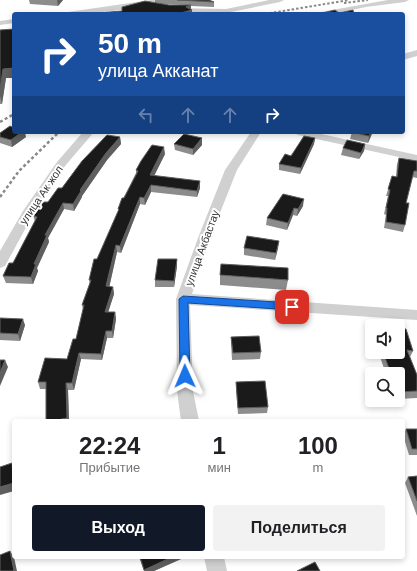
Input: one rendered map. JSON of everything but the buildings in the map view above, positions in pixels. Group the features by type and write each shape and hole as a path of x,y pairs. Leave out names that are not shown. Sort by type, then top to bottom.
{"street":[{"path":"83,12 162,0"},
{"path":"142,4 161,9 226,11 280,0"},
{"path":"330,12 366,4 405,0"},
{"path":"0,23 12,21"},
{"path":"405,57 417,54"},
{"name":"улица Ак жол","path":"0,263 29,210 61,164 87,134"},
{"name":"улица Акбастау","path":"190,419 185,391 183,299 204,238 231,170 255,134"},
{"path":"307,134 417,158"},
{"path":"183,299 417,316"},
{"path":"214,559 217,571"}],"railway":[{"path":"277,12 349,0"},
{"path":"344,3 368,0"},
{"path":"0,122 12,115"},
{"path":"0,197 19,171 57,134"}],"route":[{"path":"185,376 183,299 292,307"}]}
